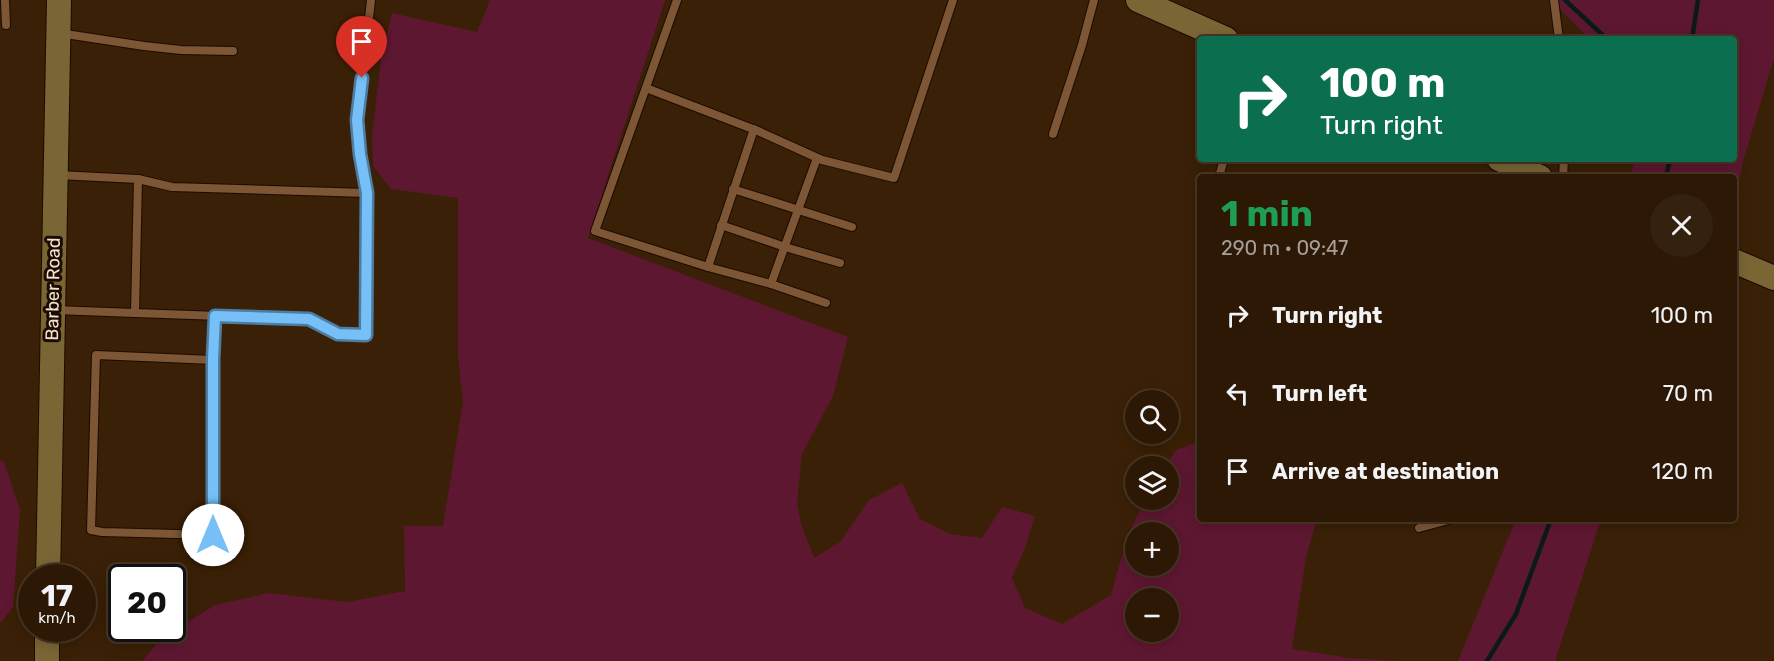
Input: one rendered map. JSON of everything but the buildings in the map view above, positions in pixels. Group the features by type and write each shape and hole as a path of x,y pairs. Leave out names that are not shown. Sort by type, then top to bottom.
{"main road":[{"name":"Barber Road","path":"48,564 59,0"},
{"path":"1138,0 1219,36"},
{"path":"1506,162 1533,174"},
{"path":"1737,262 1774,278"},
{"path":"47,642 47,661"}],"lane":[{"path":"5,0 6,25"},
{"path":"52,310 309,319 338,334 366,335 367,193 357,120 371,0"},
{"path":"677,0 596,231 826,303"},
{"path":"646,88 754,129 818,158 894,177 953,0"},
{"path":"1053,134 1094,0"},
{"path":"1554,1 1558,36"},
{"path":"59,33 181,50 233,51"},
{"path":"708,267 754,129"},
{"path":"771,284 818,158"},
{"path":"55,175 138,179 172,187 367,193"},
{"path":"135,313 138,179"},
{"path":"733,189 852,226"},
{"path":"721,225 840,263"},
{"path":"213,360 96,355 91,530 213,535 215,316"},
{"path":"1419,528 1441,522"}],"shaded area":[{"path":"490,0 665,0 588,238 848,337 833,396 802,454 797,502 801,524 814,558 840,542 869,500 902,483 920,519 950,534 982,538 1002,507 1035,516 1012,578 1025,608 1062,624 1111,595 1125,544 1125,576 1179,576 1179,522 1134,522 1140,510 1179,510 1179,456 1172,456 1176,450 1197,442 1197,522 1316,522 1306,557 1292,649 1350,658 1398,661 142,661 159,642 186,642 186,623 215,605 269,593 347,602 405,591 404,526 443,526 463,402 458,356 458,198 391,189 373,166 372,136 381,60 392,13 477,32"},
{"path":"1551,0 1774,0 1774,58 1737,187 1737,174 1632,174 1634,162 1737,162 1737,36 1587,36"},
{"path":"0,460 4,462 20,510 13,607 0,623"},
{"path":"1515,522 1600,522 1555,661 1458,661"}],"waterway":[{"path":"1565,0 1604,36"},
{"path":"1692,36 1698,0"},
{"path":"1667,174 1669,162"},
{"path":"1487,661 1516,614 1550,522"}],"route":[{"path":"213,535 215,316 309,319 338,334 366,335 367,193 357,120 362,78"}]}
